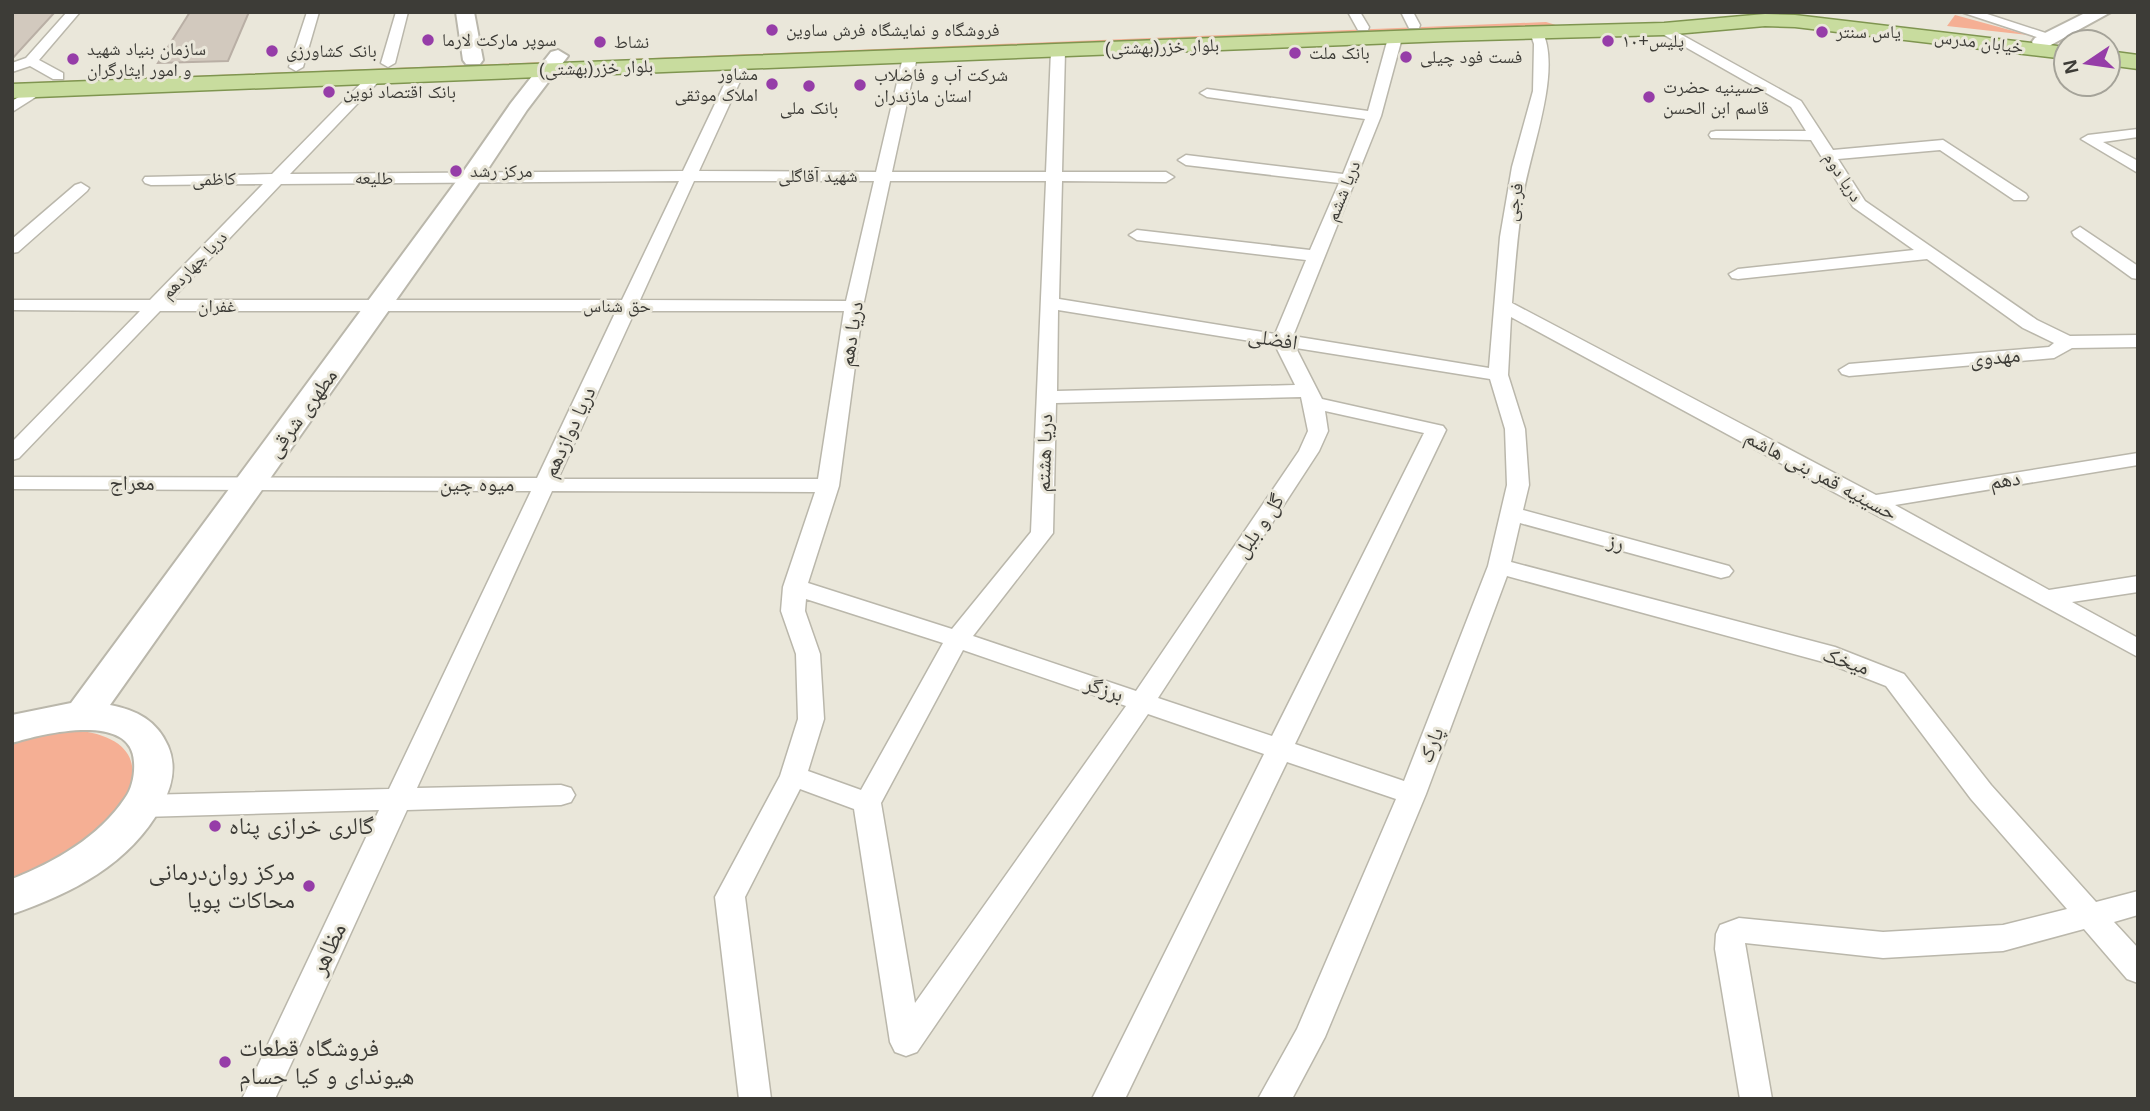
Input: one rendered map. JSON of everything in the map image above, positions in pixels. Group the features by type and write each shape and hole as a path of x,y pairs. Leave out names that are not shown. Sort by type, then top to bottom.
{"main road":[{"path":"465,12 473,60"},
{"path":"1599,31 1620,20 1627,12"},
{"name":"خیابان مدرس","path":"1726,12 1861,21 2052,42"},
{"path":"2076,28 2102,12"},
{"name":"بلوار خزر(بهشتی)","path":"12,78 296,67 382,70 473,60 553,63 582,68 741,64 1395,38 1547,25 1566,26 1564,22 1551,18 1359,20 553,63 382,70 12,91"},
{"name":"خیابان مدرس","path":"1547,25 1599,31 1667,21 1765,20 1864,27 2052,51"},
{"name":"مطهری شرقی","path":"82,716 470,179 517,107 553,63"},
{"path":"517,107 582,68"},
{"path":"12,729 54,718 106,718 126,724 142,734 151,748 155,765 152,785 142,806 125,828 74,869 22,898"}],"street":[{"path":"12,68 31,61 74,12"},
{"path":"296,67 313,12"},
{"path":"382,70 402,12"},
{"path":"1967,12 2052,42"},
{"name":"دریا دوم","path":"1667,21 1796,104 1859,204 2030,324 2067,342"},
{"name":"فرجی","path":"1498,375 1508,237 1520,167 1540,92 1541,44 1547,25"},
{"name":"دریا ششم","path":"1282,340 1374,116 1395,38"},
{"name":"دریا هشتم","path":"867,803 957,639 1042,533 1058,51"},
{"name":"دریا دهم","path":"794,599 828,486 854,306 910,57"},
{"path":"31,61 58,76"},
{"name":"دریا دوازدهم","path":"398,799 741,64"},
{"name":"دریا چهاردهم","path":"12,454 382,70"},
{"path":"12,108 37,90"},
{"path":"1206,93 1374,116"},
{"path":"2138,133 2088,139 2138,167"},
{"path":"1716,135 1816,136"},
{"path":"1829,155 1943,145 2020,197"},
{"path":"1186,160 1348,179"},
{"name":"شهید آقاگلی","path":"470,179 688,176 1166,177"},
{"name":"طلیعه","path":"278,178 470,179"},
{"name":"کاظمی","path":"151,180 278,178"},
{"path":"12,248 81,188"},
{"path":"2080,232 2138,274"},
{"path":"1137,235 1316,256"},
{"path":"1738,274 1930,254"},
{"name":"افضلی","path":"1049,303 1498,375"},
{"name":"غفران","path":"12,305 379,306"},
{"name":"حسینیه قمر بنی هاشم","path":"1503,305 1873,502 2138,649"},
{"name":"حق شناس","path":"379,306 854,306"},
{"name":"گل و بلبل","path":"867,803 906,1042 1142,702 1309,451 1318,430 1310,397 1282,340"},
{"name":"مهدوی","path":"1849,370 2054,352 2067,342 2138,341"},
{"name":"پارک","path":"1274,1099 1309,1037 1412,794 1499,566 1518,485 1515,429 1498,375"},
{"path":"1046,397 1310,397 1436,430 1108,1099"},
{"name":"دهم","path":"1873,502 2138,459"},
{"name":"معراج","path":"12,483 252,483"},
{"name":"میوه چین","path":"252,483 828,486"},
{"name":"رز","path":"1512,513 1721,571"},
{"name":"میخک","path":"1499,566 1835,656 1895,680 1981,792 2138,970"},
{"path":"2046,598 2138,584"},
{"path":"755,1099 730,897 793,776 811,719 808,654 794,599"},
{"name":"برزگر","path":"794,599 957,639 1412,794"},
{"path":"793,776 867,803"},
{"path":"142,806 561,795"},
{"name":"مظاهر","path":"258,1099 398,799"},
{"path":"1756,1099 1730,949 1731,934 1739,930 1883,945 2003,938 2138,903"}],"shaded area":[{"path":"1955,15 2028,35 1947,26"},
{"path":"1546,22 1556,25 568,64 629,59"},
{"path":"548,64 12,86 12,83"},
{"path":"72,730 100,735 119,744 129,757 132,772 129,789 106,824 88,841 62,858 12,882 12,741"}],"building":[{"path":"12,12 55,12 12,59"},
{"path":"190,12 249,12 228,61 158,63"}],"place":[{"name":"فروشگاه و نمایشگاه فرش ساوین","path":"772,30"},
{"name":"یاس سنتر","path":"1822,32"},
{"name":"سوپر مارکت لارما","path":"428,40"},
{"name":"پلیس+١٠","path":"1608,41"},
{"name":"نشاط","path":"600,42"},
{"name":"بانک کشاورزی","path":"272,51"},
{"name":"بانک ملت","path":"1295,53"},
{"name":"فست فود چیلی","path":"1406,57"},
{"name":"سازمان بنیاد شهید و امور ایثارگران","path":"73,59"},
{"name":"مشاور املاک موثقی","path":"772,84"},
{"name":"شرکت آب و فاضلاب استان مازندران","path":"860,85"},
{"name":"بانک ملی","path":"809,86"},
{"name":"بانک اقتصاد نوین","path":"329,92"},
{"name":"حسینیه حضرت قاسم ابن الحسن","path":"1649,97"},
{"name":"مرکز رشد","path":"456,171"},
{"name":"گالری خرازی پناه","path":"215,826"},
{"name":"مرکز روان‌درمانی محاکات پويا","path":"309,886"},
{"name":"فروشگاه قطعات هیوندای و کیا حسام","path":"225,1062"}]}
